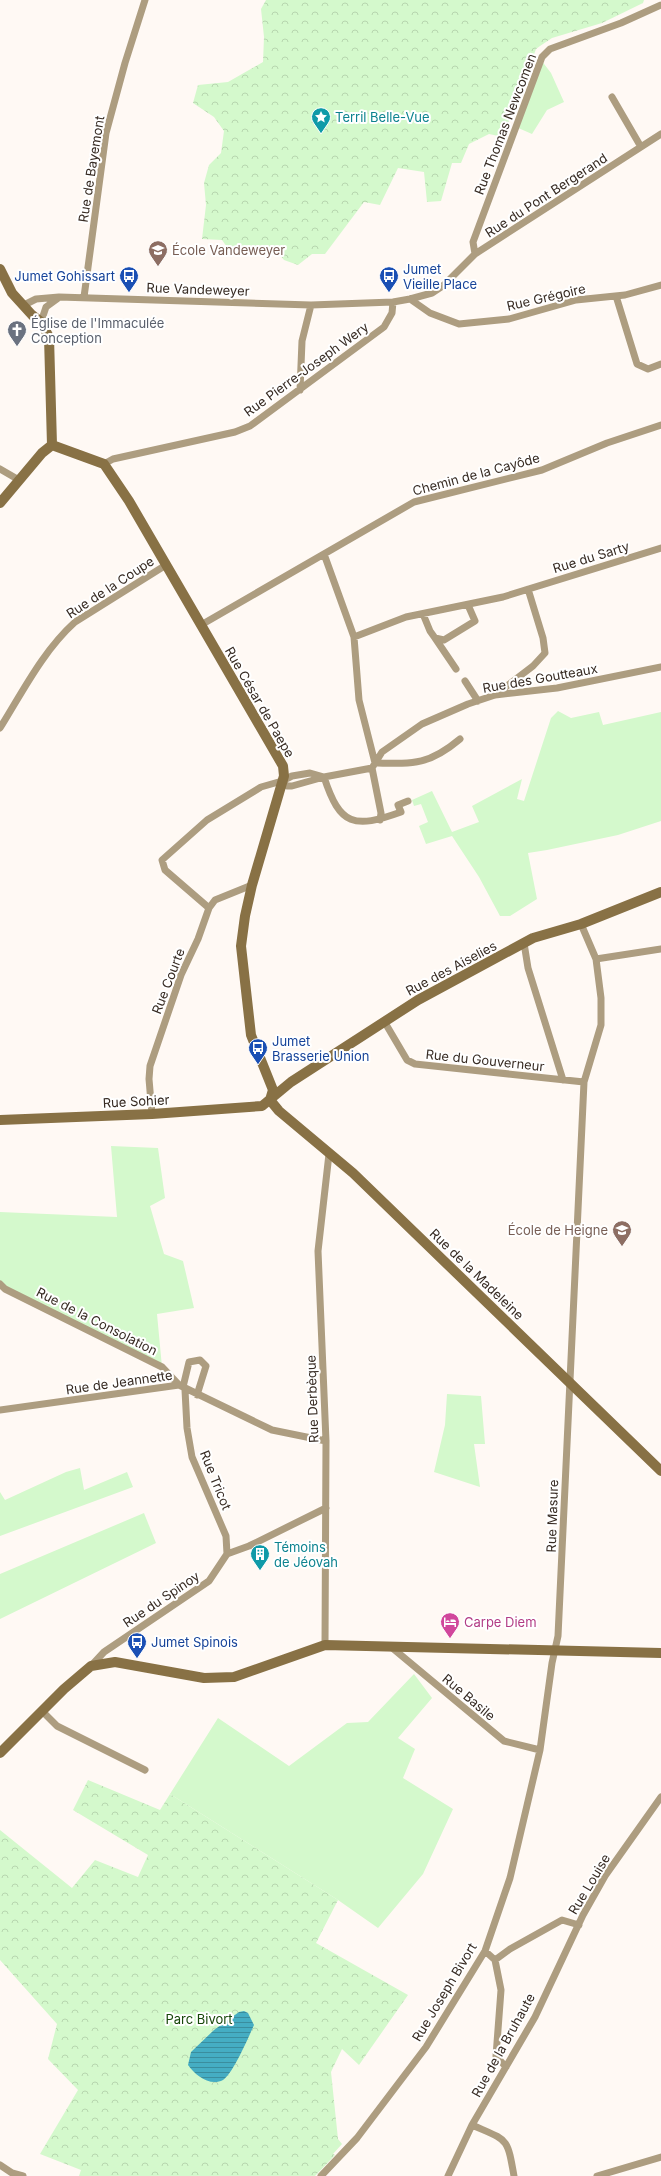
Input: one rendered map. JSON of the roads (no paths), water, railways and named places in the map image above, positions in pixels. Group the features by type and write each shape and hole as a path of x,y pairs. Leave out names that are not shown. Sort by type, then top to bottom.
{"street":[{"name":"Rue de Bayemont","path":"84,297 106,133 145,0"},
{"name":"Rue Thomas Newcomen","path":"474,254 473,242 542,57 550,49 621,23 661,5"},
{"path":"612,97 641,147"},
{"name":"Rue du Pont Bergerand","path":"410,299 432,293 448,281 474,254 661,134"},
{"path":"0,269 11,291 32,315 41,322 48,332 50,343 52,445 19,480 0,504"},
{"name":"Rue Grégoire","path":"410,299 430,313 459,324 509,319 576,300 616,296 661,285"},
{"path":"616,296 637,364 648,369 661,364"},
{"name":"Rue Vandeweyer","path":"24,305 36,299 59,297 311,305 377,303 410,299"},
{"path":"41,322 46,307 59,297"},
{"name":"Rue Pierre-Joseph Wery","path":"104,464 113,460 159,448 235,432 250,426 383,327 392,313 393,302"},
{"path":"300,390 302,341 311,305"},
{"name":"Chemin de la Cayôde","path":"202,625 414,502 542,470 607,443 661,425"},
{"path":"52,445 104,464"},
{"name":"Rue César de Paepe","path":"104,464 126,496 202,625 281,761 284,772 252,885 245,916 241,946 251,1035 273,1090 270,1100"},
{"path":"0,469 19,480"},
{"name":"Rue du Sarty","path":"354,637 406,617 468,605 528,589 661,548"},
{"path":"324,554 354,637 359,700 374,766 381,813 380,820"},
{"name":"Rue de la Coupe","path":"0,728 51,647 64,632 75,622 166,565"},
{"path":"495,695 533,666 545,653 543,638 528,589"},
{"path":"435,638 444,640 475,620 468,605"},
{"path":"423,614 430,631 456,668"},
{"name":"Rue des Goutteaux","path":"374,766 382,752 422,724 495,695 557,688 661,667"},
{"path":"465,681 478,701"},
{"path":"252,885 215,900 209,908 165,870 162,860 180,842 223,808 261,787 282,781 287,786 292,786 374,766 424,762 450,748 460,739"},
{"path":"324,777 338,811 346,819 354,821 380,820 401,812 398,806 408,801"},
{"name":"Rue des Aiselies","path":"270,1100 291,1082 418,1000 540,936 581,924 661,892"},
{"name":"Rue Courte","path":"152,1114 149,1079 150,1066 181,975 198,939 209,908"},
{"name":"Rue Masure","path":"554,1649 558,1636 584,1082 601,1025 601,998 596,959 581,924"},
{"path":"524,944 528,968 563,1080"},
{"path":"596,959 661,950"},
{"name":"Rue du Gouverneur","path":"384,1021 406,1060 415,1064 584,1082"},
{"name":"Rue Sohier","path":"0,1120 152,1114 248,1108 262,1106 270,1100"},
{"name":"Rue de la Madeleine","path":"270,1100 279,1111 359,1179 661,1471"},
{"name":"Rue Derbèque","path":"325,1645 326,1441 318,1251 329,1154"},
{"name":"Rue de la Consolation","path":"0,1284 5,1289 162,1367 182,1387"},
{"name":"Rue Tricot","path":"197,1395 206,1366 200,1360 190,1362 182,1387 187,1428 192,1457 226,1536 227,1554"},
{"name":"Rue de Jeannette","path":"0,1410 182,1387 272,1430 326,1441"},
{"path":"227,1554 249,1546 326,1508"},
{"name":"Rue du Spinoy","path":"91,1666 104,1652 209,1581 227,1554"},
{"path":"0,1752 91,1666 115,1662 204,1678 234,1677 325,1645 554,1649 661,1653"},
{"name":"Rue Basile","path":"390,1646 504,1741 540,1750"},
{"name":"Rue Joseph Bivort","path":"321,2176 357,2138 426,2046 485,1951 510,1878 540,1750 554,1649"},
{"path":"42,1711 57,1726 144,1770"},
{"name":"Rue Louise","path":"495,1960 510,1949 562,1920 579,1925 605,1876 661,1797"},
{"name":"Rue de la Bruhaute","path":"448,2176 472,2125 535,2017 579,1925"},
{"path":"485,1951 495,1960 501,1990 496,2056 506,2067"},
{"path":"472,2125 506,2142 509,2147 514,2176"},
{"path":"596,2176 661,2157"},
{"path":"0,2165 12,2173 23,2176"}],"water":[{"path":"244,2011 248,2013 254,2025 231,2070 223,2080 218,2082 203,2079 188,2065 191,2052 214,2030 239,2012"}],"place":[{"name":"Terril Belle-Vue","path":"321,134"},
{"name":"École Vandeweyer","path":"158,267"},
{"name":"Jumet Gohissart","path":"129,293"},
{"name":"Jumet Vieille Place","path":"389,293"},
{"name":"Église de l'Immaculée Conception","path":"17,347"},
{"name":"Jumet Brasserie Union","path":"258,1065"},
{"name":"École de Heigne","path":"622,1247"},
{"name":"Témoins de Jéovah","path":"260,1571"},
{"name":"Carpe Diem","path":"450,1639"},
{"name":"Jumet Spinois","path":"137,1659"}],"park label":[{"name":"Parc Bivort","path":"199,2019"}]}
